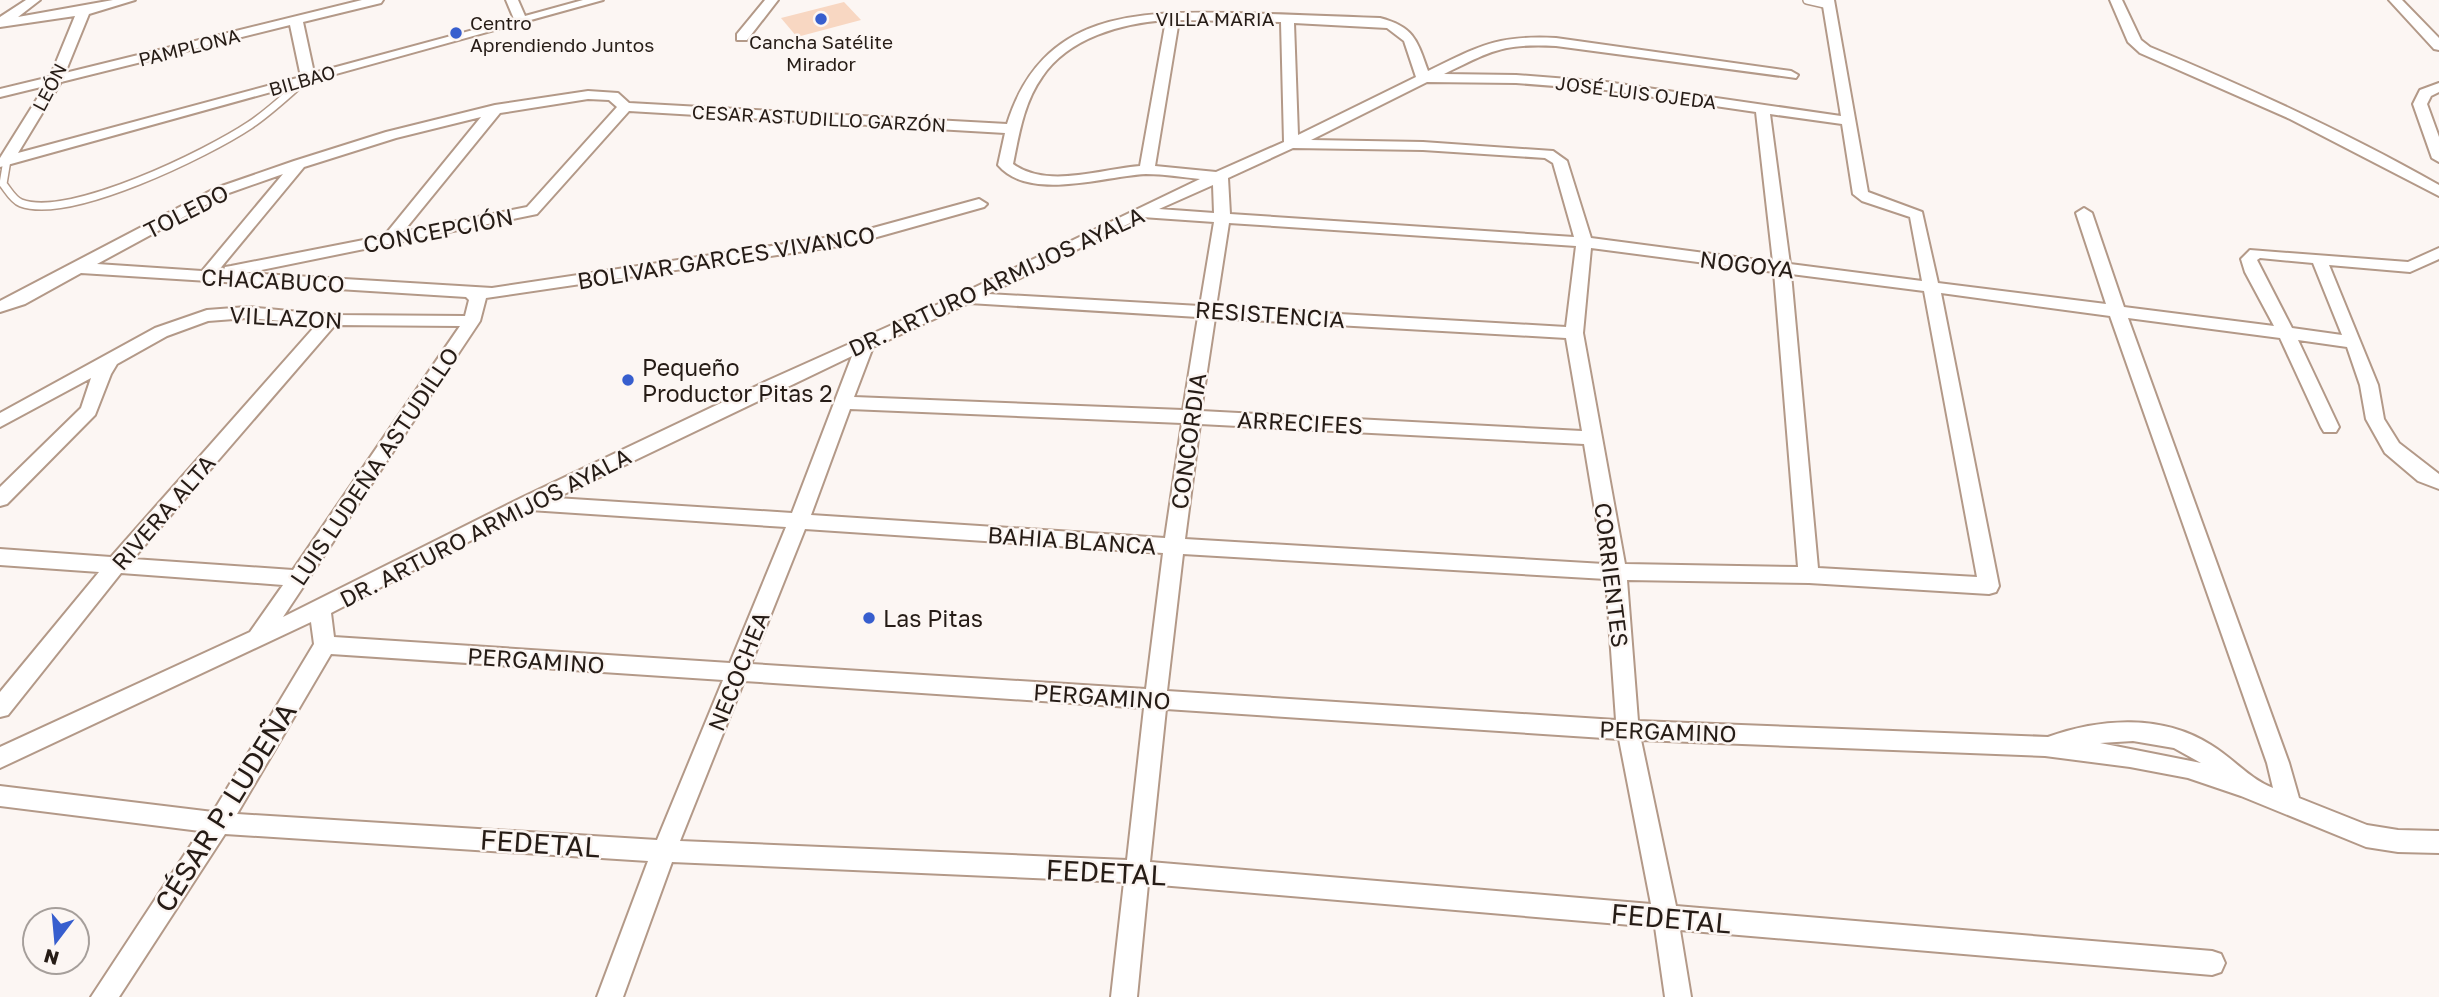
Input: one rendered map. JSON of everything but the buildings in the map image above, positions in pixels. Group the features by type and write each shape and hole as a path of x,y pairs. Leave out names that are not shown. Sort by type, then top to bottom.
{"street":[{"path":"0,23 34,0"},
{"path":"0,23 84,11 129,0"},
{"name":"PAMPLONA","path":"0,93 296,20 329,6 377,0"},
{"path":"512,0 521,20"},
{"name":"BILBAO","path":"2,161 160,121 308,77 597,0"},
{"path":"742,37 772,0"},
{"path":"2116,0 2135,42 2145,50 2320,128 2382,158 2439,191"},
{"path":"2395,0 2439,46"},
{"path":"1829,2 1857,184 1861,194 1873,202 1902,206 1917,215 1933,288"},
{"name":"LEÓN","path":"2,161 55,81 84,11"},
{"path":"1173,16 1147,170 1220,177"},
{"name":"VILLA MARIA","path":"1147,170 1033,180 1014,175 1005,165 1012,129 1027,90 1042,67 1064,48 1131,20 1173,16 1380,22 1397,26 1407,33 1423,78"},
{"path":"1287,18 1291,144"},
{"path":"296,20 308,77"},
{"name":"DR. ARTURO ARMIJOS AYALA","path":"0,758 320,610 528,503 775,384 967,298 1138,213 1291,144 1492,45 1521,40 1556,42 1791,75"},
{"name":"JOSÉ LUIS OJEDA","path":"1423,78 1516,79 1606,86 1848,121"},
{"path":"2439,87 2425,93 2420,104 2439,158"},
{"name":"CESAR ASTUDILLO GARZÓN","path":"495,109 588,95 613,96 625,107 1012,129"},
{"name":"CONCEPCIÓN","path":"206,276 532,211 625,107"},
{"path":"1762,107 1783,268 1808,575"},
{"path":"391,237 495,109"},
{"name":"TOLEDO","path":"0,307 19,300 221,191 391,135 495,109"},
{"name":"CORRIENTES","path":"1291,144 1423,146 1555,156 1560,161 1584,242 1574,333 1616,572 1628,730 1666,918 1678,997"},
{"path":"206,276 300,164"},
{"name":"CONCORDIA","path":"1124,997 1140,872 1155,699 1174,546 1222,218 1220,177"},
{"name":"BOLIVAR GARCES VIVANCO","path":"470,291 513,291 852,239 979,204"},
{"name":"NOGOYA","path":"1138,213 1584,242 2354,342"},
{"path":"2084,213 2278,763 2289,806"},
{"path":"2330,426 2249,259 2256,253 2410,267 2439,253"},
{"path":"2319,259 2354,342 2369,385 2375,419 2392,448 2425,477 2439,482"},
{"name":"CHACABUCO","path":"76,268 470,291"},
{"name":"BAHIA BLANCA","path":"528,503 798,523 1616,572 1808,575 1989,586 1933,288"},
{"path":"470,291 478,299 472,321"},
{"name":"RESISTENCIA","path":"967,298 1574,333"},
{"name":"VILLAZON","path":"0,421 173,326 209,314 246,311 330,320 472,321"},
{"name":"RIVERA ALTA","path":"0,708 116,566 330,320"},
{"name":"LUIS LUDEÑA ASTUDILLO","path":"256,640 472,321"},
{"name":"NECOCHEA","path":"610,997 664,851 798,523 865,345"},
{"path":"0,499 89,411 108,363"},
{"name":"ARRECIFES","path":"842,403 1191,416 1591,438"},
{"path":"0,557 299,578"},
{"path":"320,610 325,645"},
{"name":"PERGAMINO","path":"325,645 1628,730 2045,746 2188,768 2247,788 2366,836 2398,841 2439,842"},
{"name":"CÉSAR P. LUDEÑA","path":"104,997 219,823 325,645"},
{"name":"FEDETAL","path":"0,796 219,823 664,851 1140,872 2212,963"}],"lane":[{"path":"1807,0 1829,2"},
{"path":"2,161 3,184 18,203 43,208 95,195 166,168 247,127 308,77"}],"shaded area":[{"name":"Cancha Satélite Mirador","path":"844,2 861,20 797,37 781,18"}],"place":[{"name":"Cancha Satélite Mirador","path":"821,19"},
{"name":"Centro Aprendiendo Juntos","path":"456,33"},
{"name":"Pequeño Productor Pitas 2","path":"628,380"},
{"name":"Las Pitas","path":"869,618"}]}
